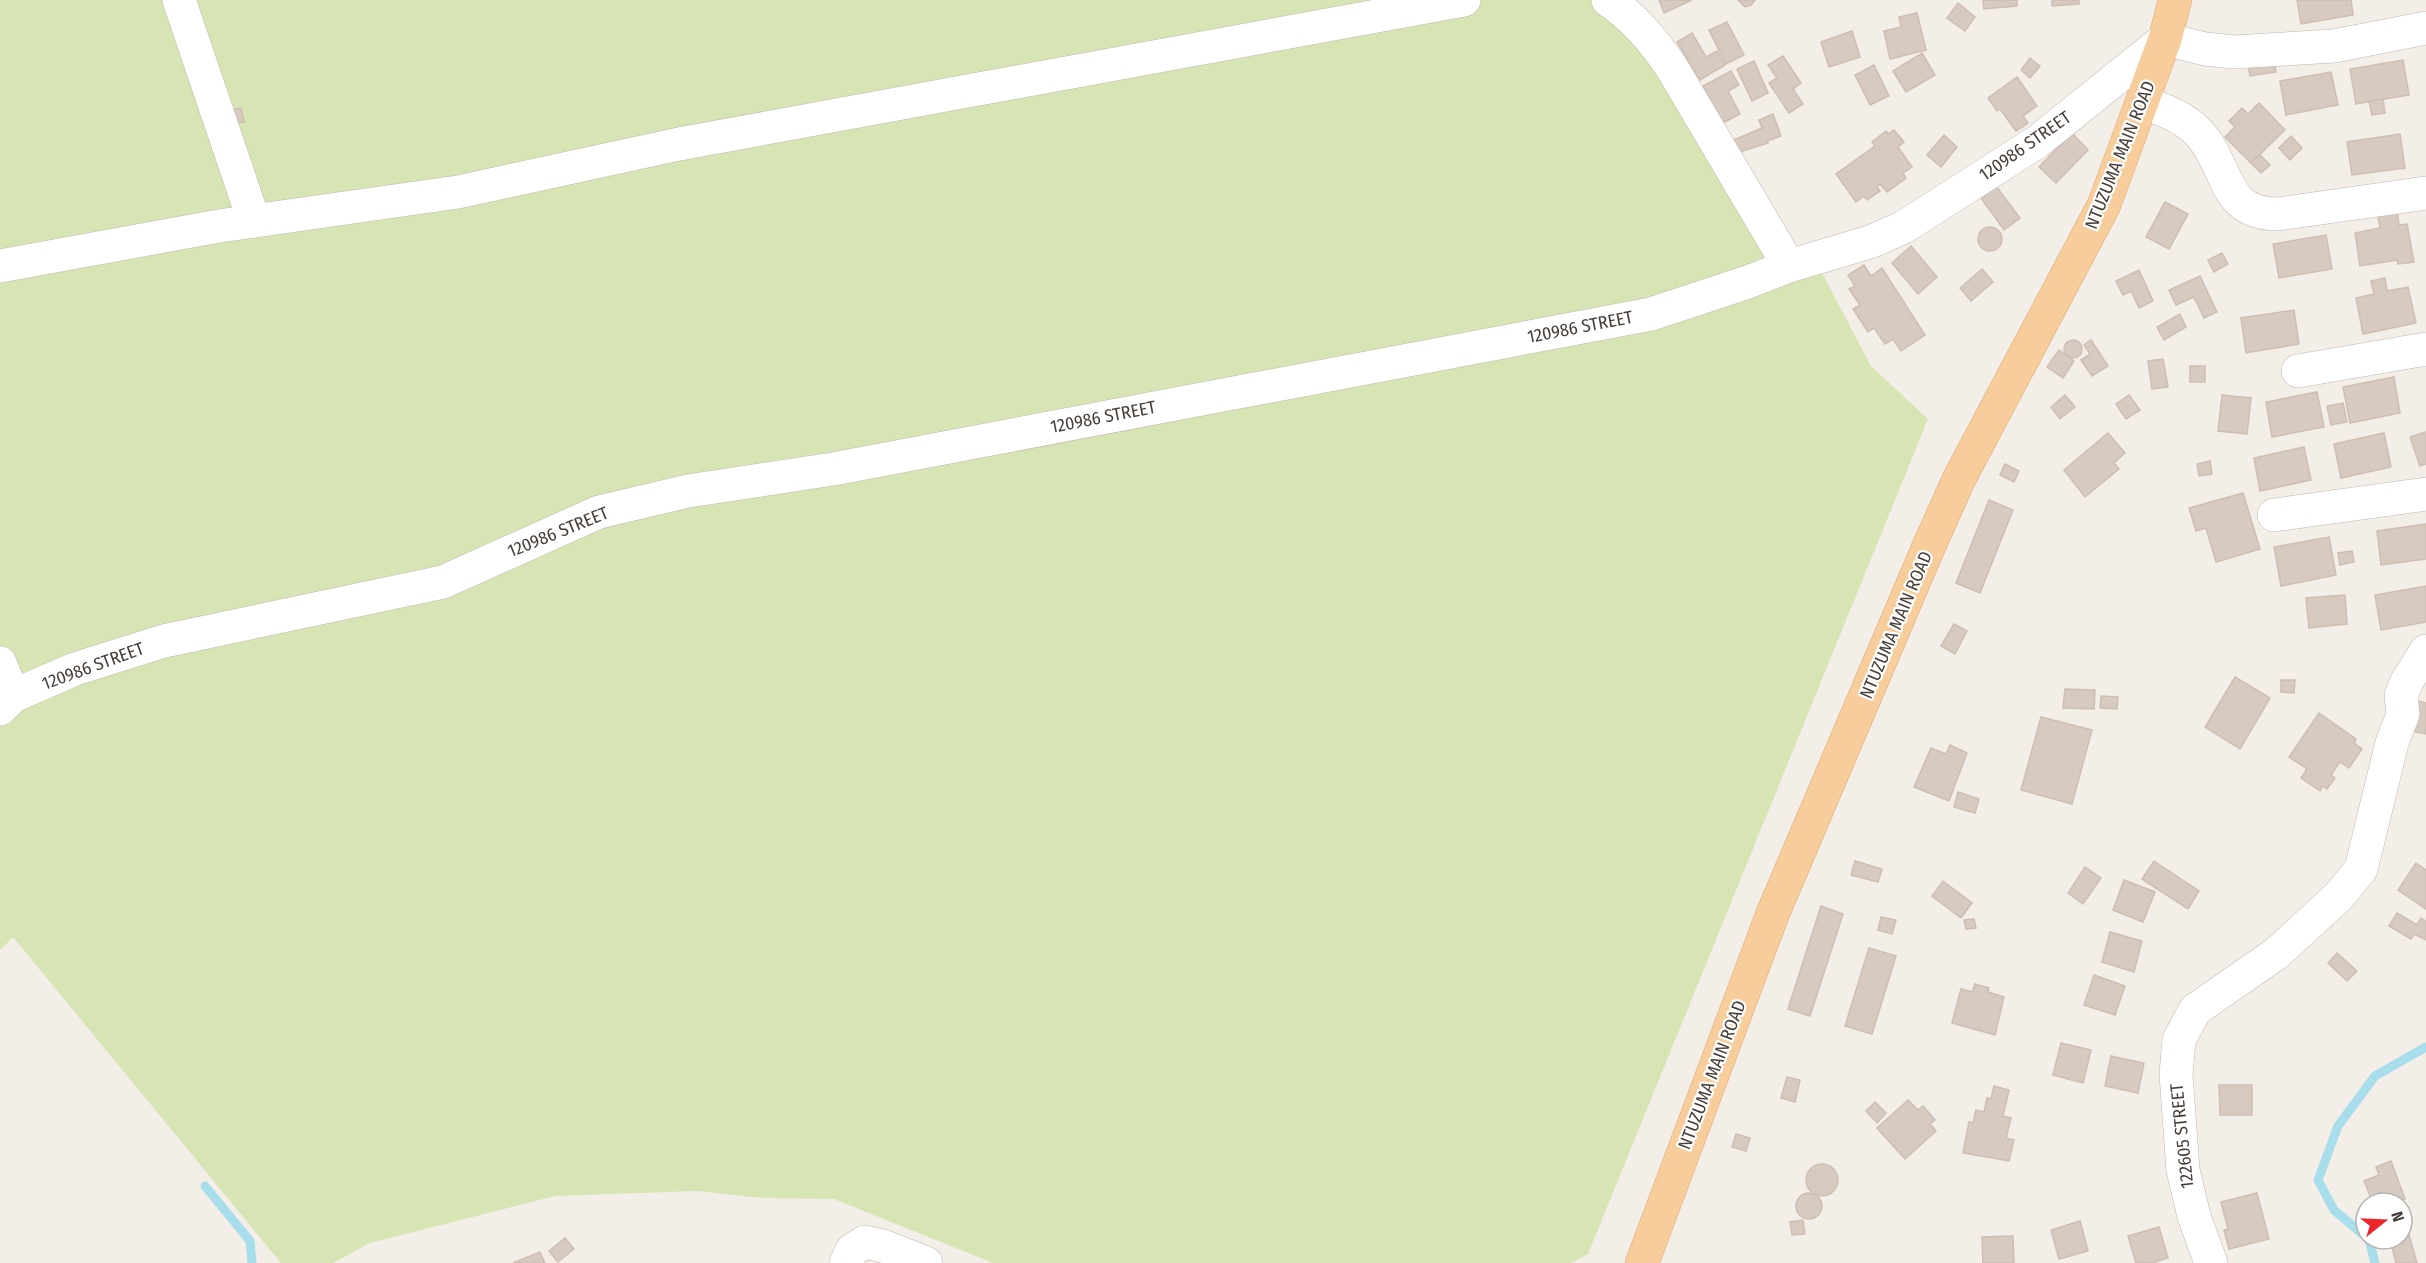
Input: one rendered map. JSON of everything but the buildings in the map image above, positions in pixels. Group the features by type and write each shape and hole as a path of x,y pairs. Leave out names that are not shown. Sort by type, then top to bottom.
{"main road":[{"name":"NTUZUMA MAIN ROAD","path":"1642,1263 1773,913 1964,469 2104,205 2165,39 2175,0"}],"street":[{"path":"179,0 254,221"},
{"path":"0,266 254,221 458,192 679,144 1464,0"},
{"path":"1608,0 1625,12 1651,37 1672,68 1789,266"},
{"path":"2165,39 2205,49 2234,52 2334,46 2426,28"},
{"name":"120986 STREET","path":"6,702 75,669 164,641 443,582 599,512 688,491 833,470 1651,314 1789,266 1870,242 1904,227 2037,142 2165,39"},
{"path":"2143,102 2181,118 2193,126 2208,143 2233,194 2251,210 2263,214 2278,214 2426,193"},
{"path":"2298,371 2426,349"},
{"path":"2274,515 2426,494"},
{"name":"122605 STREET","path":"2211,1263 2193,1216 2183,1170 2176,1074 2179,1040 2195,1010 2277,953 2339,896 2361,868 2392,742 2403,714 2401,696 2407,681 2426,651"},
{"path":"0,663 6,702"},
{"path":"846,1263 852,1250 865,1242 883,1246 926,1263"}],"green space":[{"path":"0,0 1637,0 1674,53 1788,236 1822,273 1871,366 1928,419 1588,1254 1571,1263 993,1263 834,1199 762,1198 697,1191 555,1196 370,1243 333,1263 281,1263 13,937 0,950"}],"waterway":[{"path":"2354,1227 2334,1210 2318,1180 2338,1126 2375,1076 2426,1047"},
{"path":"205,1186 250,1241 252,1263"},
{"path":"2372,1251 2375,1263"}]}
